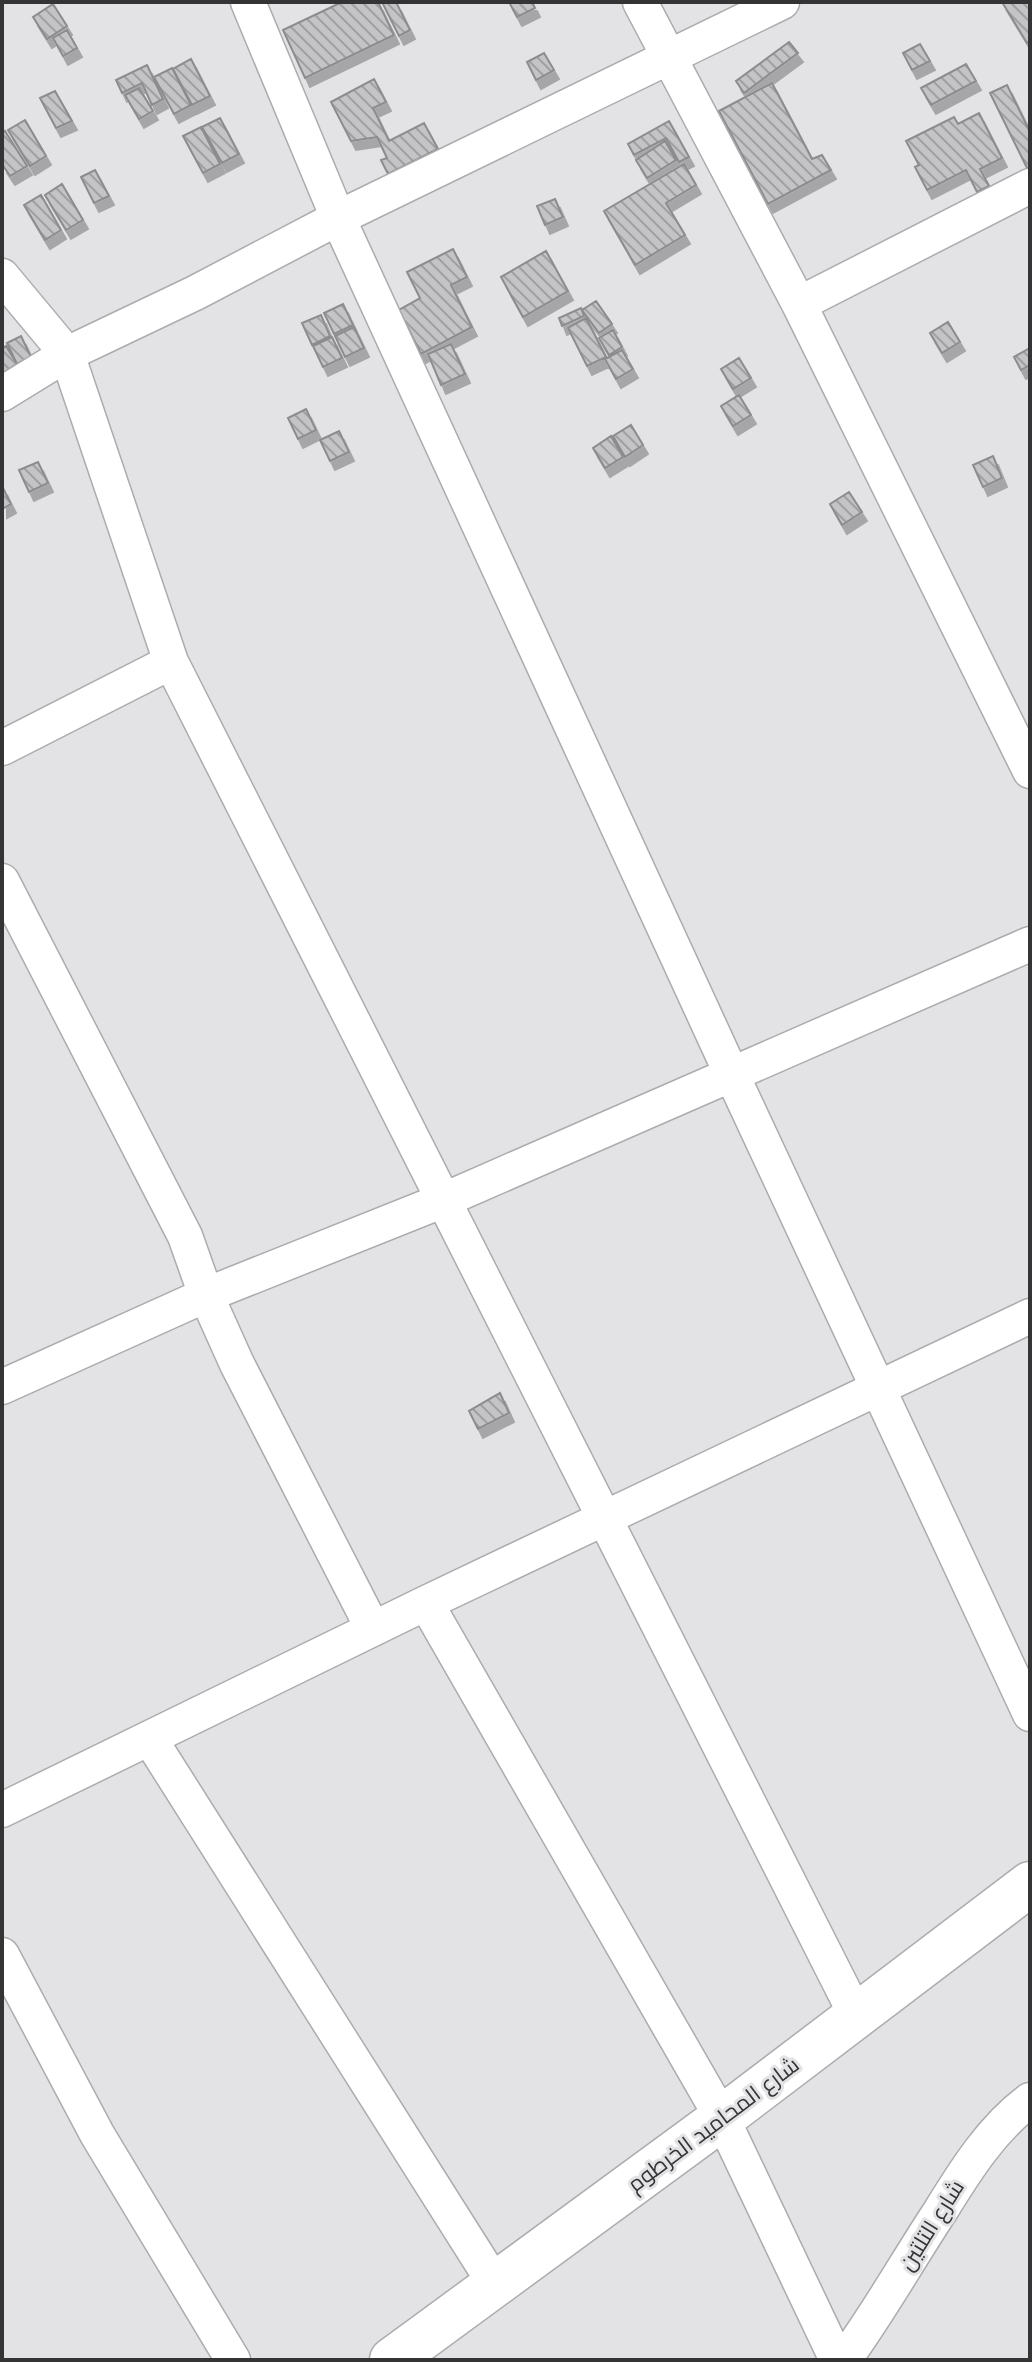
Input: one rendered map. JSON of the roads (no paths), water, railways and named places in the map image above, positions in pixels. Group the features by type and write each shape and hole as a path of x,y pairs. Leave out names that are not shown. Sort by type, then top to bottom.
{"street":[{"path":"248,2 338,218 877,1389 1030,1714"},
{"path":"640,2 799,304 1030,771"},
{"path":"2,394 67,354 782,2"},
{"path":"799,304 1030,186"},
{"path":"2,276 67,354 171,662 857,2017"},
{"path":"2,748 171,662"},
{"path":"2,881 185,1236 206,1295 237,1364 373,1629"},
{"path":"2,1387 206,1295 444,1200 1030,944"},
{"path":"4,1805 150,1739 426,1603 1030,1316"},
{"path":"426,1603 722,2118 837,2360"},
{"path":"150,1739 495,2284"},
{"name":"شارع المحاميد الخرطوم","path":"392,2360 722,2118 1030,1884"},
{"path":"2,1955 97,2134 233,2360"},
{"name":"شارع التلتين","path":"844,2360 875,2317 965,2172 994,2134 1030,2100"}]}
